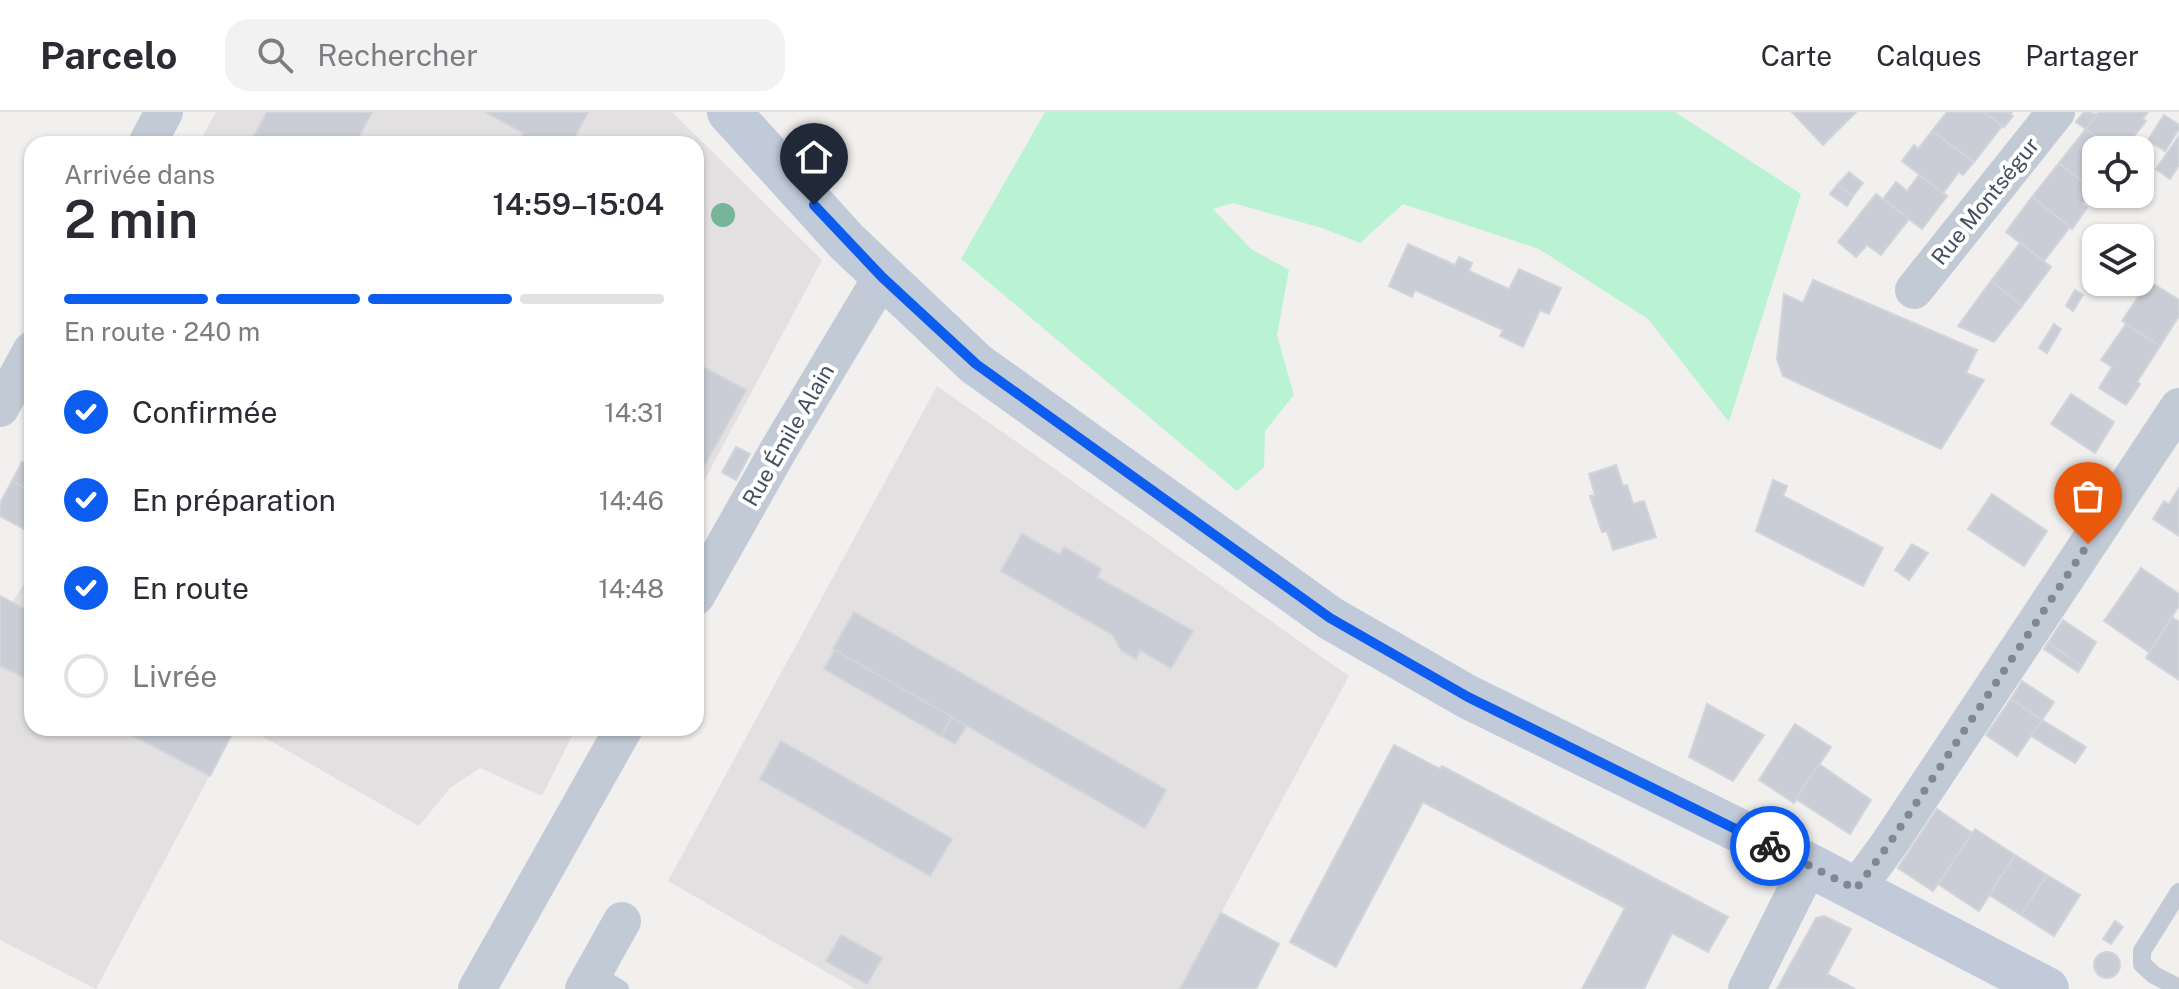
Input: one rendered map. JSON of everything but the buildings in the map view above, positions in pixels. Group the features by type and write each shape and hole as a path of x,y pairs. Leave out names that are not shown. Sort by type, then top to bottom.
{"main road":[{"path":"729,112 882,277 976,364 1330,618 1468,697 1809,865 2047,989"}],"street":[{"path":"151,136 164,112"},
{"name":"Rue Montségur","path":"1914,290 2056,112"},
{"name":"Rue Émile Alain","path":"704,582 882,277"},
{"path":"0,408 24,364"},
{"path":"1856,889 2179,407"},
{"path":"477,989 619,736"},
{"path":"1747,989 1809,865"},
{"path":"599,984 622,921"}],"lane":[{"path":"2179,892 2142,951 2142,964 2154,975 2179,988"}],"shaded area":[{"path":"216,112 672,112 696,136 202,136"},
{"path":"704,144 822,260 704,481"},
{"path":"937,386 1349,676 1180,989 856,989 668,881"},
{"path":"24,585 24,736 231,736 96,989 0,940 0,596 12,602"},
{"path":"262,736 572,736 542,796 480,768 450,788 419,826"}],"green space":[{"path":"1045,112 1675,112 1801,194 1729,422 1648,319 1539,249 1403,204 1360,243 1322,228 1233,203 1213,209 1251,249 1289,270 1277,335 1294,395 1265,431 1264,467 1237,491 961,259"}],"way so far":[{"path":"1770,846 1856,889 2088,544"}],"route":[{"path":"814,205 882,277 976,364 1330,618 1468,697 1770,846"}]}
